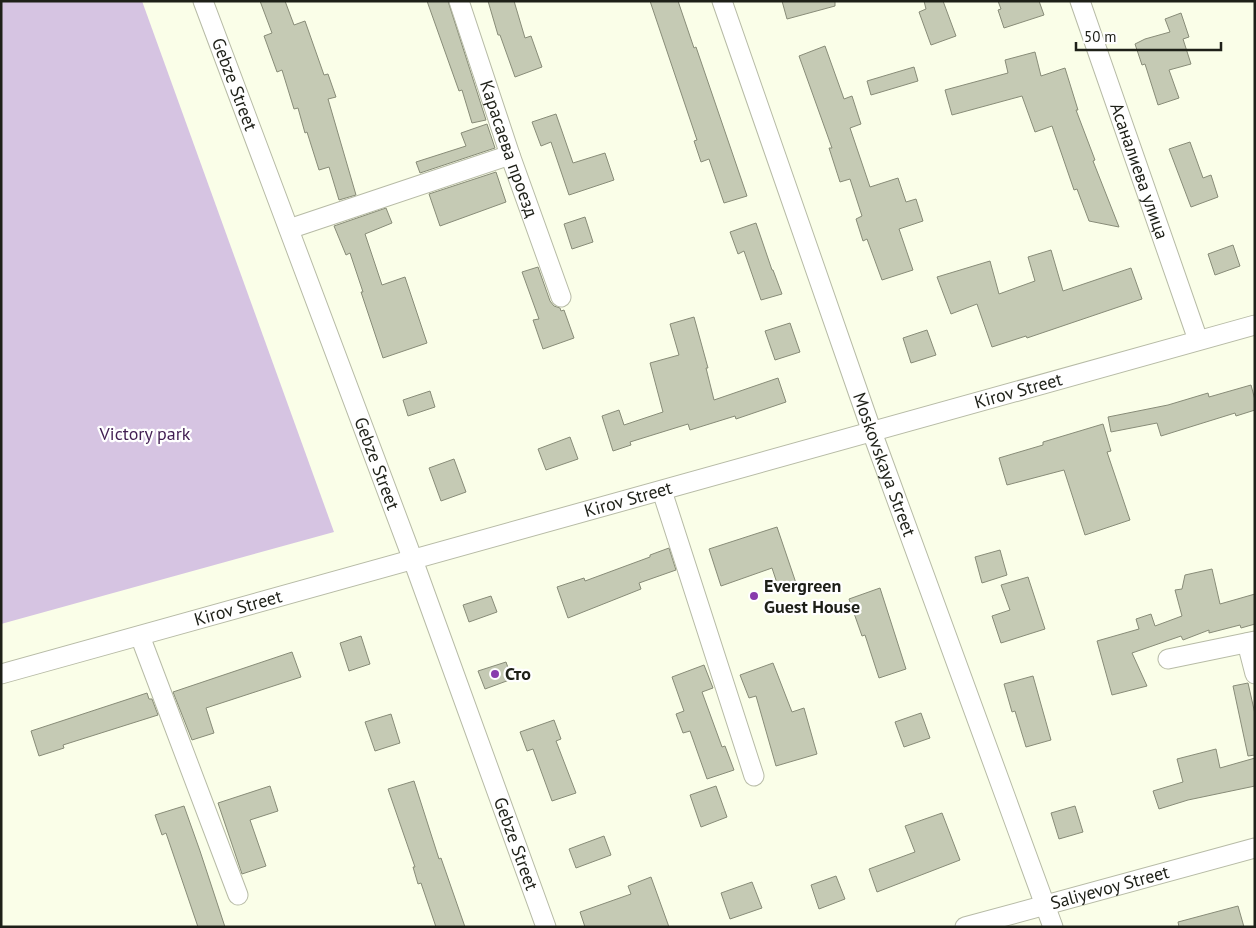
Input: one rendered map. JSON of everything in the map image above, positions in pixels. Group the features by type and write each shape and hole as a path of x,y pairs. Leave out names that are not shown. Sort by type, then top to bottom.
{"street":[{"name":"Gebze Street","path":"203,1 413,560 546,927"},
{"name":"Карасаева проезд","path":"459,1 510,156 561,297"},
{"name":"Moskovskaya Street","path":"722,1 872,432 1053,927"},
{"name":"Асаналиева улица","path":"1080,1 1198,340"},
{"path":"288,229 510,156"},
{"name":"Kirov Street","path":"1,674 1255,325"},
{"path":"662,490 754,776"},
{"path":"140,636 238,895"},
{"path":"1168,659 1251,642 1255,674"},
{"name":"Saliyevoy Street","path":"965,927 1255,848"}],"green space":[{"name":"Victory park","path":"1,1 142,1 334,532 1,624"}],"building":[{"path":"260,1 285,1 294,25 305,21 324,75 328,74 336,97 328,99 356,195 339,200 329,167 319,170 298,108 294,109 282,70 277,72 264,36 272,33"},
{"path":"427,1 448,1 486,120 472,123 462,90 459,91"},
{"path":"488,1 514,1 525,38 531,36 542,67 515,77 500,35 498,35"},
{"path":"650,1 678,1 694,48 696,47 747,196 724,203 709,159 701,162 694,141 697,140"},
{"path":"782,1 835,1 835,6 787,19"},
{"path":"924,1 943,1 956,36 931,45 919,12 926,9"},
{"path":"998,1 1039,1 1044,15 1004,28 998,10 1001,9"},
{"path":"1181,13 1189,37 1183,39 1191,64 1169,70 1179,98 1158,105 1145,64 1142,65 1135,44 1170,32 1165,19"},
{"path":"825,46 844,99 852,96 861,124 850,128 870,187 898,178 906,202 916,199 923,221 899,229 913,270 882,280 867,239 863,241 856,219 862,216 850,179 840,182 829,148 832,148 799,56"},
{"path":"1035,52 1041,76 1065,68 1078,110 1076,110 1095,160 1093,161 1119,227 1089,221 1077,189 1074,190 1052,126 1035,132 1022,96 952,115 945,90 1008,73 1005,60"},
{"path":"914,67 918,81 871,95 867,81"},
{"path":"556,114 573,163 605,153 614,180 569,195 551,142 541,146 532,122"},
{"path":"487,124 495,148 420,173 416,162 466,146 461,133"},
{"path":"1190,142 1203,178 1211,175 1218,197 1191,207 1169,149"},
{"path":"496,172 506,202 440,226 429,194"},
{"path":"386,208 392,223 365,234 382,285 405,277 427,343 383,358 350,253 346,255 334,226"},
{"path":"585,217 593,242 572,249 564,224"},
{"path":"756,223 782,294 761,300 744,251 738,254 730,232"},
{"path":"1233,245 1240,266 1215,275 1208,254"},
{"path":"1051,250 1063,291 1131,268 1142,299 1027,338 1026,336 992,347 977,304 951,314 937,277 990,261 999,294 1035,281 1028,257"},
{"path":"538,267 550,301 554,306 560,308 561,311 564,310 574,338 543,349 533,320 539,319 522,272"},
{"path":"694,317 708,368 706,368 714,400 778,378 786,402 736,419 735,416 690,430 688,424 630,442 631,445 613,451 602,416 619,410 624,425 663,412 650,363 679,355 670,324"},
{"path":"790,323 800,352 775,360 765,331"},
{"path":"927,330 936,355 911,363 903,338"},
{"path":"1251,385 1255,400 1255,410 1236,416 1235,413 1161,436 1157,423 1111,432 1108,417 1168,405 1208,393 1209,397"},
{"path":"430,391 435,407 408,416 403,400"},
{"path":"1103,424 1111,451 1107,452 1130,520 1085,535 1064,470 1007,485 999,458 1043,445 1043,442"},
{"path":"570,437 578,459 546,470 538,449"},
{"path":"454,459 466,492 441,501 429,468"},
{"path":"777,527 797,586 780,592 772,568 721,586 709,549"},
{"path":"669,548 676,570 639,583 641,589 568,618 557,587 584,578 585,581"},
{"path":"1000,550 1007,575 982,583 975,557"},
{"path":"1212,569 1220,604 1255,594 1255,624 1241,628 1240,625 1209,633 1209,630 1183,640 1181,636 1132,653 1147,686 1112,695 1097,641 1139,629 1136,619 1151,614 1155,626 1182,616 1175,590 1182,589 1185,575"},
{"path":"1028,577 1045,629 1001,643 992,616 1010,610 1001,585"},
{"path":"880,588 906,669 879,678 865,635 862,636 849,599"},
{"path":"491,596 497,612 469,622 463,605"},
{"path":"361,636 370,664 349,671 340,643"},
{"path":"292,652 301,677 206,708 214,733 192,740 173,692"},
{"path":"506,662 512,679 485,689 478,671"},
{"path":"773,663 792,712 804,708 817,754 776,766 756,696 749,698 740,675"},
{"path":"704,665 713,688 702,692 722,747 725,746 734,770 707,779 690,731 683,733 676,714 684,711 672,677"},
{"path":"1033,676 1051,740 1026,747 1015,711 1012,712 1004,684"},
{"path":"1248,683 1255,714 1255,755 1248,756 1233,686"},
{"path":"147,693 149,699 152,699 158,715 63,745 64,748 39,756 31,731"},
{"path":"921,713 930,738 904,747 895,722"},
{"path":"391,714 400,743 375,751 365,722"},
{"path":"554,720 561,739 556,741 576,793 552,801 533,749 527,751 520,732"},
{"path":"1216,749 1220,768 1255,758 1255,786 1188,800 1159,809 1153,791 1183,782 1177,759"},
{"path":"414,781 439,859 441,858 465,927 436,927 421,883 418,884 413,867 415,867 388,789"},
{"path":"270,786 278,811 250,820 266,866 242,874 218,803"},
{"path":"716,786 727,817 701,827 690,795"},
{"path":"184,806 225,927 198,927 166,833 162,835 155,815"},
{"path":"1075,806 1083,832 1059,839 1051,813"},
{"path":"942,813 960,860 877,892 869,869 915,852 905,826"},
{"path":"604,836 611,855 576,868 569,849"},
{"path":"836,876 845,899 819,909 811,885"},
{"path":"651,877 669,927 585,927 580,912 631,894 628,886"},
{"path":"752,882 762,908 730,919 721,893"},
{"path":"1238,906 1244,927 1179,927 1178,922"}],"place":[{"name":"Evergreen Guest House","path":"754,596"},
{"name":"Сто","path":"495,674"}]}
